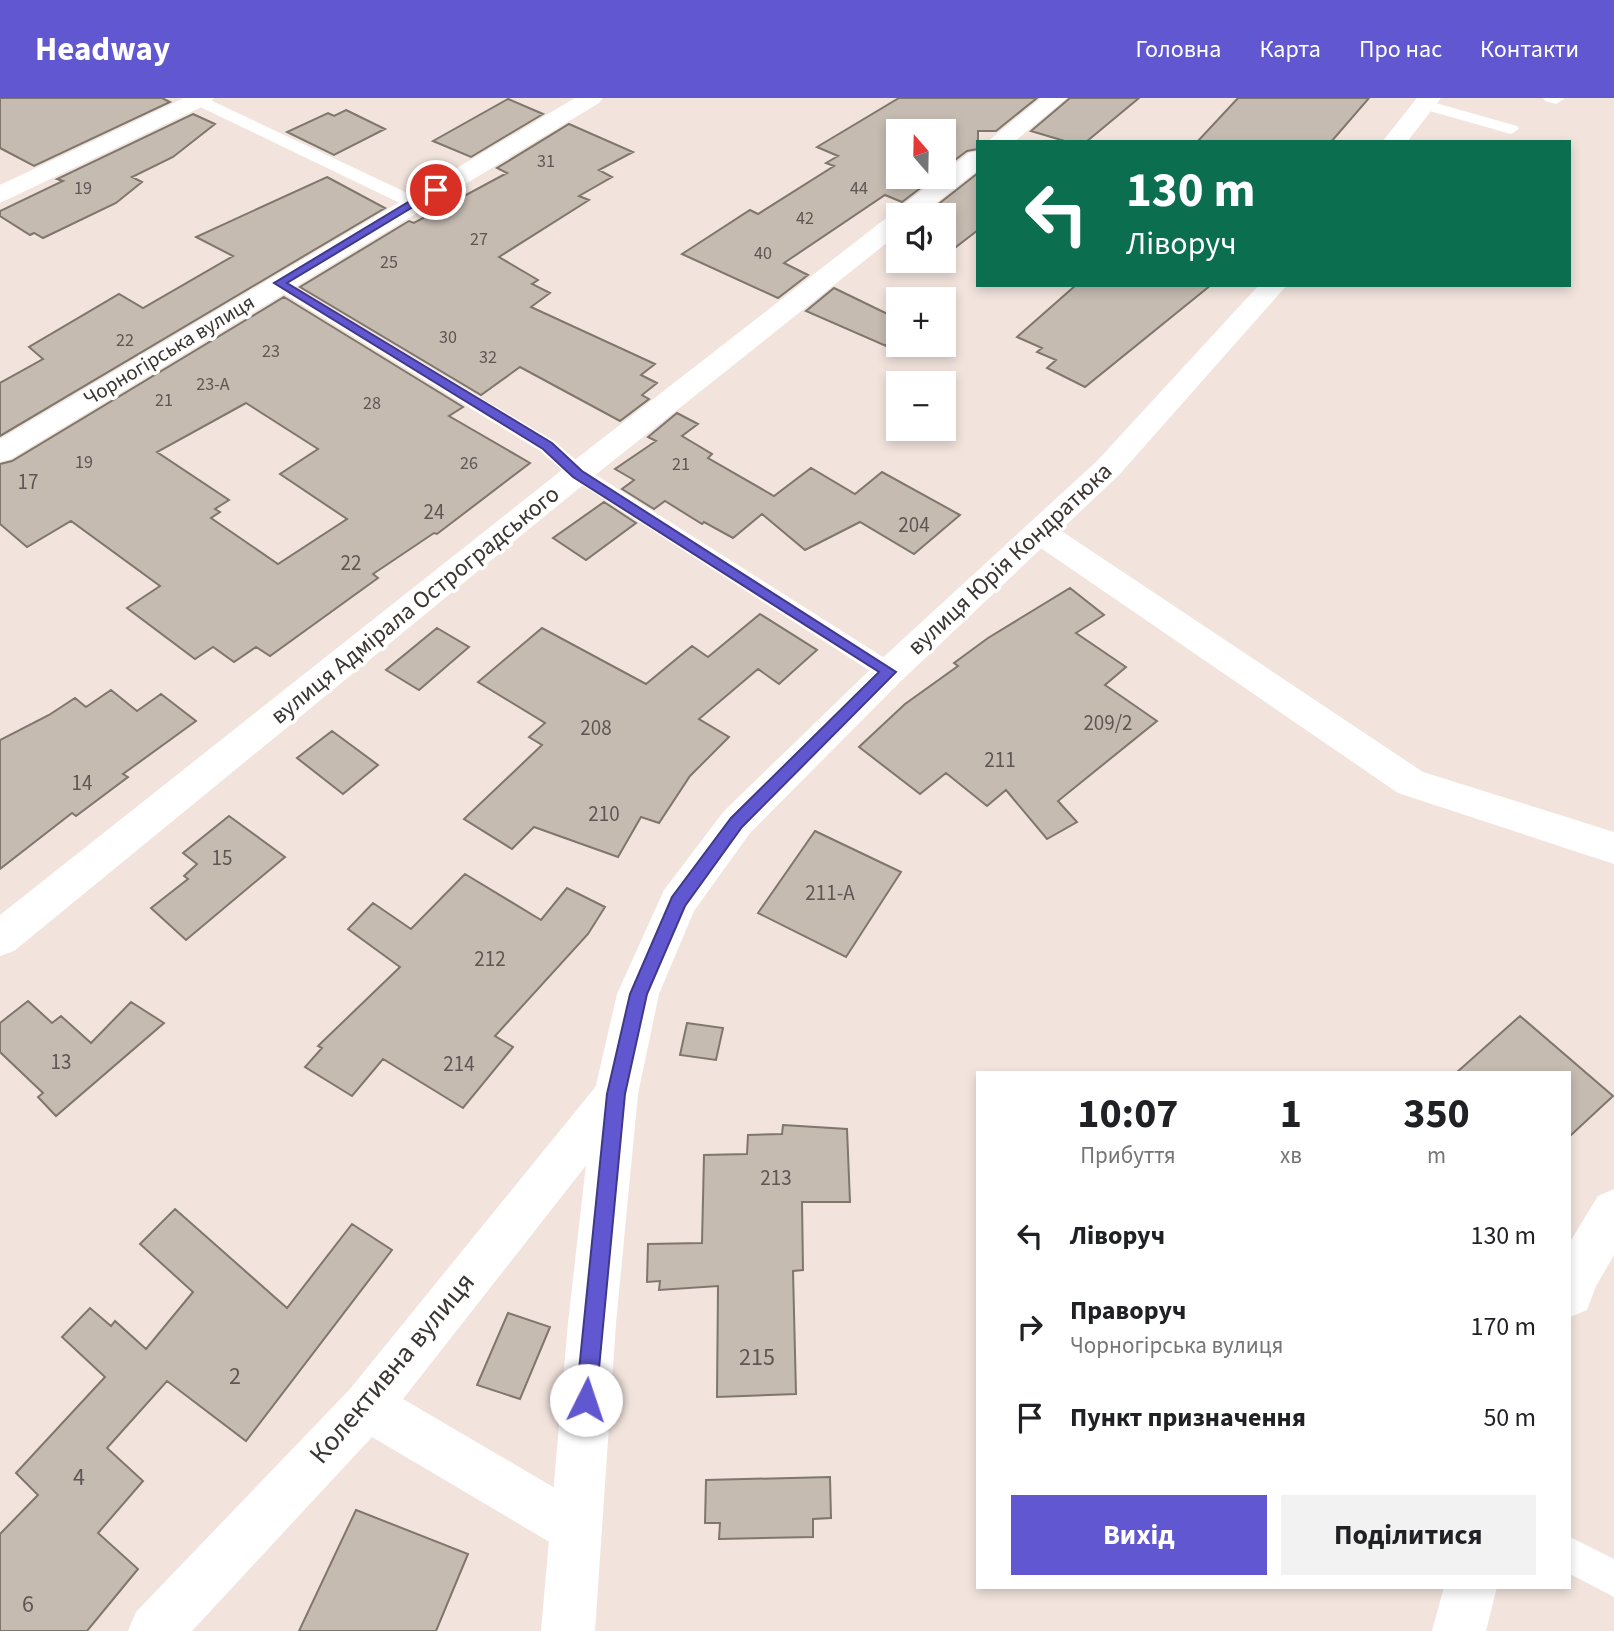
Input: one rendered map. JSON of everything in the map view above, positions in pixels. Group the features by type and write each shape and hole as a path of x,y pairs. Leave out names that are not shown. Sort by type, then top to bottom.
{"street":[{"name":"Чорногірська вулиця","path":"0,452 591,98"},
{"path":"1002,140 1055,98"},
{"path":"0,195 200,99"},
{"path":"1396,140 1427,102"},
{"path":"921,203 976,160"},
{"name":"вулиця Адмірала Остроградського","path":"0,939 578,474 886,231"},
{"name":"вулиця Юрія Кондратюка","path":"568,1631 592,1323 616,1094 638,994 678,902 737,822 889,672 1108,468 1272,287"},
{"path":"1040,532 1411,783 1614,848"},
{"name":"Колективна вулиця","path":"155,1631 367,1406 616,1094"},
{"path":"1571,1290 1576,1275 1614,1212"},
{"path":"367,1406 576,1529"},
{"path":"1459,1631 1470,1589"}],"lane":[{"path":"200,99 414,203"},
{"path":"1427,102 1516,123 1501,140"},
{"path":"279,283 547,446 578,474 889,672"},
{"path":"1571,1556 1614,1579"}],"building":[{"path":"0,98 162,98 170,102 34,166 0,148"},
{"path":"899,98 1037,98 996,131 978,131 976,149 967,151 956,159 956,119 886,119 886,189 919,189 902,202 885,195 784,263 808,275 778,298 682,254 750,210 758,214 834,166 826,163 838,156 817,147"},
{"path":"1070,98 1139,98 1088,140 1061,140 1031,131"},
{"path":"1238,98 1369,98 1333,140 1199,140"},
{"path":"508,99 543,114 471,157 433,141"},
{"path":"346,110 385,129 334,155 287,132 328,113 334,116"},
{"path":"193,114 215,124 173,157 132,177 142,182 116,203 43,238 34,233 30,235 0,216 0,211 63,181 57,179"},
{"path":"569,124 633,152 599,170 612,177 579,196 589,200 499,257 538,280 532,284 550,293 531,307 655,364 641,375 657,383 642,395 649,399 620,421 520,367 481,395 300,287 409,221 414,223 507,173 497,168"},
{"path":"976,175 976,232 956,247 956,203 940,203"},
{"path":"327,177 385,208 0,436 0,383 43,359 29,347 119,294 143,308 233,256 196,237"},
{"path":"1074,287 1209,287 1085,387 1047,368 1056,360 1037,352 1042,348 1017,337"},
{"path":"834,288 886,313 886,346 806,311"},
{"path":"284,297 463,407 449,416 530,463 437,534 434,533 373,574 378,578 270,656 256,647 234,662 213,647 195,659 127,608 160,586 71,521 27,547 0,524 0,464 12,461","holes":["246,403 318,449 280,474 347,519 278,564 211,518 220,512 215,509 229,500 157,452"]},
{"path":"677,413 698,424 682,436 712,454 708,458 774,496 811,468 855,494 882,472 960,515 914,554 860,522 805,550 762,514 733,538 704,522 702,524 665,501 654,509 622,489 634,480 615,469 656,441 648,437"},
{"path":"604,502 636,523 586,560 553,538"},
{"path":"1070,588 1104,615 1076,633 1126,667 1105,685 1157,721 1058,801 1077,822 1047,839 1006,790 987,806 946,773 920,794 859,747 905,704 958,666 954,663 988,638"},
{"path":"760,614 817,650 779,684 758,669 699,719 729,737 690,776 659,823 641,817 618,857 534,827 512,849 464,819 542,745 529,737 545,723 478,682 542,628 646,684 692,646 708,657"},
{"path":"437,628 469,647 419,690 386,670"},
{"path":"111,690 137,711 161,694 196,721 123,774 128,777 76,816 72,813 0,869 0,740 49,715 75,698 86,707"},
{"path":"332,731 378,765 343,794 297,758"},
{"path":"229,816 285,857 186,940 151,908 188,879 184,876 197,864 183,853"},
{"path":"815,831 901,872 846,957 758,913"},
{"path":"465,874 541,920 567,888 605,907 588,934 495,1036 513,1047 463,1108 383,1059 352,1096 305,1067 322,1048 318,1046 400,967 348,929 373,903 411,929"},
{"path":"28,1001 52,1023 61,1016 91,1043 131,1002 164,1023 56,1116 38,1097 43,1093 0,1052 0,1023"},
{"path":"1520,1016 1613,1096 1571,1135 1571,1071 1458,1071"},
{"path":"687,1023 723,1028 716,1060 680,1055"},
{"path":"783,1125 847,1129 850,1202 802,1202 803,1270 793,1271 796,1394 717,1397 718,1286 659,1290 660,1281 647,1282 648,1244 702,1243 704,1155 747,1154 748,1135 782,1134"},
{"path":"175,1209 287,1308 352,1224 392,1250 246,1441 167,1381 107,1448 143,1481 98,1533 138,1569 87,1631 0,1631 0,1534 38,1495 16,1473 105,1377 62,1337 90,1308 111,1326 115,1321 146,1349 193,1292 140,1244"},
{"path":"508,1313 550,1327 520,1399 477,1385"},
{"path":"830,1477 831,1518 813,1519 813,1537 719,1539 720,1523 705,1523 706,1480"},
{"path":"356,1510 468,1554 436,1631 299,1631"}],"route":[{"path":"436,190 279,283 547,446 578,474 889,672 737,822 678,902 638,994 616,1094 586,1400"}]}
